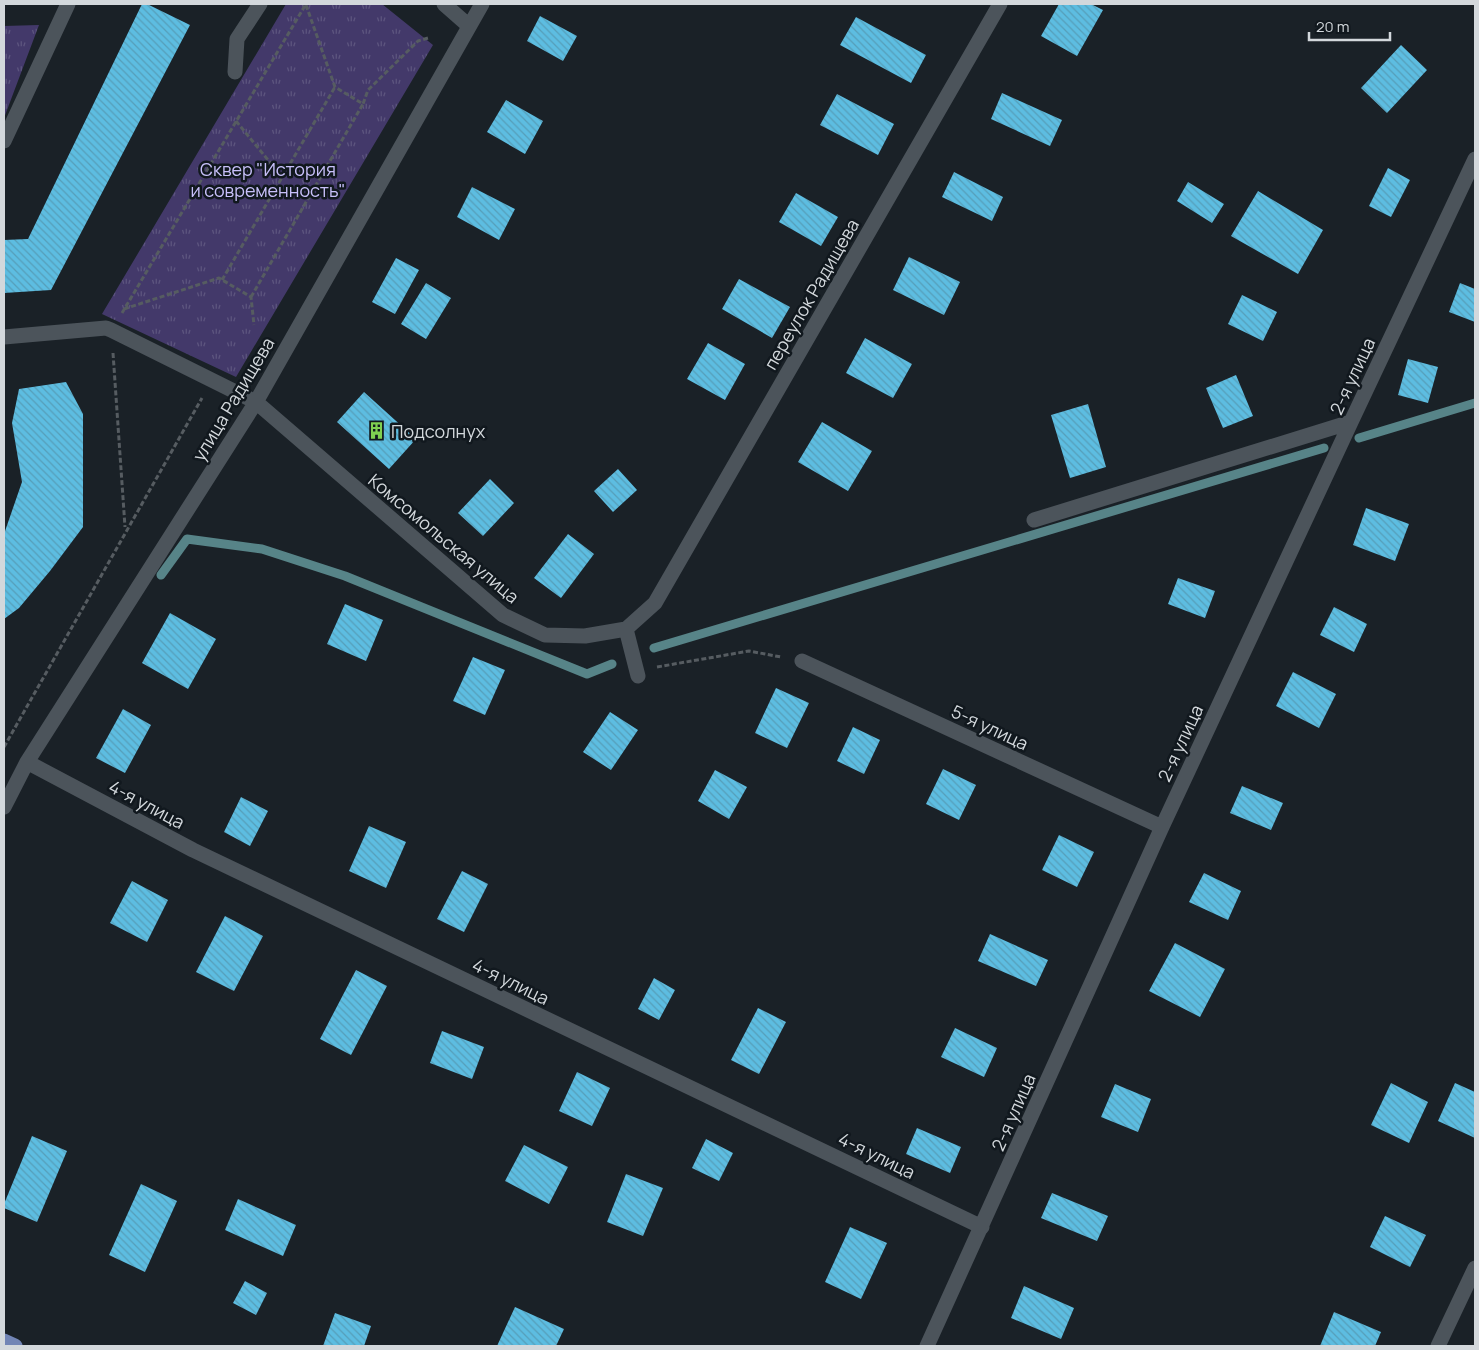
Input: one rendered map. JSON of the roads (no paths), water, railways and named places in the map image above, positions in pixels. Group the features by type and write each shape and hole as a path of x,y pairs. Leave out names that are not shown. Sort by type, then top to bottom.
{"main road":[{"path":"4,1341 15,1346"}],"street":[{"path":"4,141 68,4"},
{"path":"235,72 237,40 260,4"},
{"path":"444,4 469,26"},
{"name":"улица Радищева","path":"4,807 10,781 27,762 256,402 482,4"},
{"name":"переулок Радищева","path":"626,629 654,603 1000,4"},
{"name":"2-я улица","path":"927,1346 1162,827 1350,422 1475,159"},
{"name":"Комсомольская улица","path":"4,337 106,328 111,330 256,402 503,615 545,635 585,636 626,629"},
{"path":"1034,520 1350,422"},
{"path":"626,629 637,673"},
{"name":"5-я улица","path":"802,661 1162,827"},
{"name":"4-я улица","path":"27,762 193,850 982,1227"},
{"path":"1438,1346 1475,1268"}],"waterway":[{"path":"1359,438 1475,403"},
{"path":"654,648 1324,448"},
{"path":"161,575 187,539 262,549 345,576 587,674 612,664"}],"place":[{"name":"Подсолнух","path":"377,431"}],"park label":[{"name":"Сквер \"История и современность\"","path":"268,179"}]}
